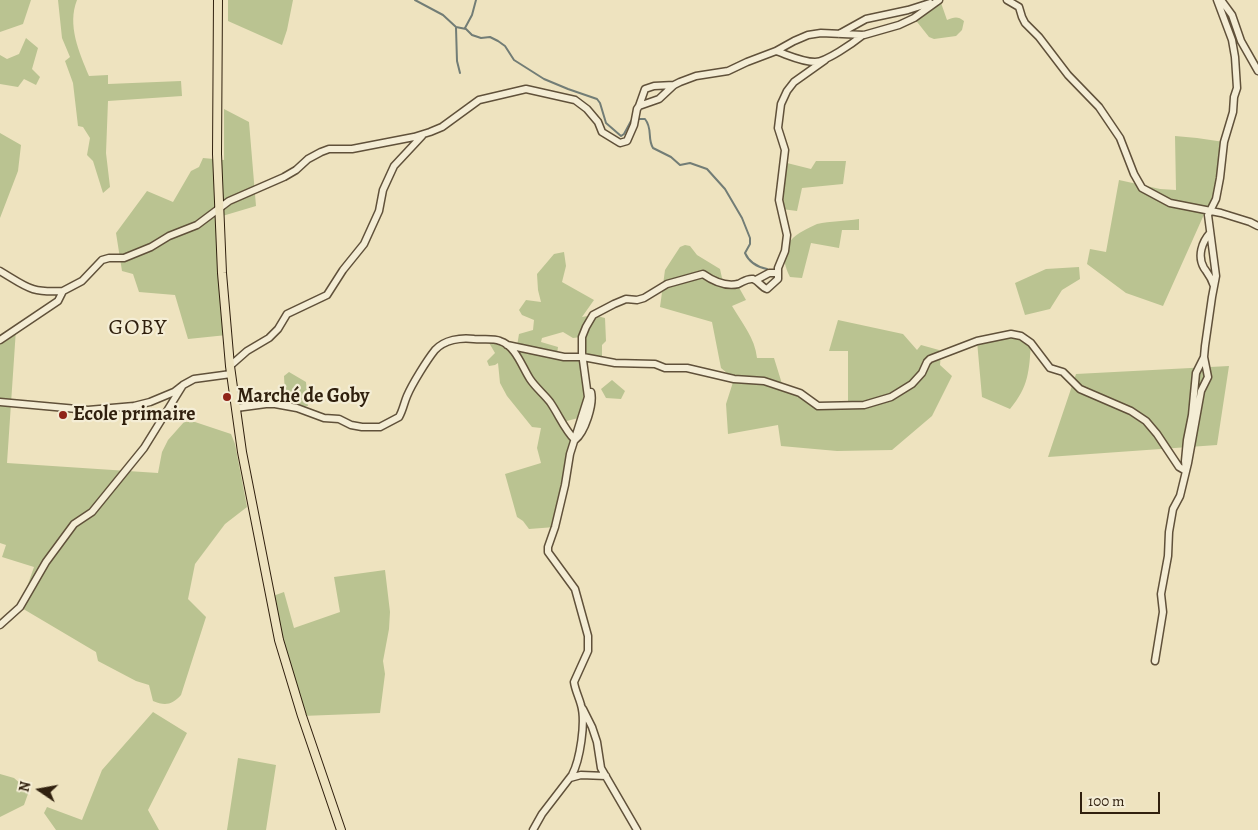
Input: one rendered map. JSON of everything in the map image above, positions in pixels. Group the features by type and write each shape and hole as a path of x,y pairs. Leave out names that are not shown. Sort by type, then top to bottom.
{"main road":[{"path":"218,0 217,146 219,210 230,370 250,499 279,640 302,716 342,830"}],"street":[{"path":"838,34 866,19 908,10 938,0"},
{"path":"639,106 658,99 674,85 696,76 728,71 808,36 821,33 864,35 899,26 914,18 938,0"},
{"path":"1007,0 1020,7 1025,23 1039,37 1068,75 1098,107 1120,138 1134,174 1142,188 1170,204 1208,211 1258,226"},
{"path":"1186,471 1187,440 1192,415 1196,373 1204,357 1216,268 1208,211 1216,199 1224,142 1233,112 1237,88 1235,57 1225,21 1222,1"},
{"path":"1222,1 1232,15 1241,41 1258,71"},
{"path":"756,280 763,287 770,288 778,279 778,268 785,251 787,235 779,200 785,150 778,128 781,104 794,82 864,35"},
{"path":"776,51 809,62 826,60"},
{"path":"0,272 15,282 33,290 63,291 82,281 105,258 124,258 151,247 169,236 197,225 229,202 284,178 321,152 329,149 352,149 425,134 442,127 479,100 526,89 579,102 598,122 602,132 620,143 624,143 634,125 637,109 645,89 654,86 674,85"},
{"path":"0,402 88,410 124,407 150,402 174,392 194,379 230,370 247,351 269,338 291,311 327,295 364,244 379,211 385,185 394,166 412,145 425,134"},
{"path":"1210,232 1204,239 1202,262 1210,275 1214,287"},
{"path":"637,830 599,762 597,742 574,682 588,650 588,636 578,595 548,552 565,486 570,454 588,398 582,337 593,315 626,299 637,300 644,298 667,284 703,274 717,283 737,284 745,280 756,280 769,273 778,273"},
{"path":"0,340 58,301 63,291"},
{"path":"507,344 564,358 583,356 614,363 655,364 665,368 686,368 734,379 764,381 800,393 818,406 857,405 877,401 906,389 922,373 930,359 977,341 1011,334 1021,336 1031,343 1050,368 1063,372 1084,392 1131,411 1146,421 1179,467 1186,471"},
{"path":"236,408 275,404 297,408 324,418 339,419 351,425 362,427 380,426 399,417 408,396 436,349 447,342 458,339 494,340 502,341 514,351 532,382 549,400 566,431 575,440"},
{"path":"1155,661 1163,612 1161,594 1168,556 1169,532 1173,509 1180,496 1201,391 1208,377 1204,357"},
{"path":"0,625 20,607 46,562 74,524 92,512 144,448 183,385"},
{"path":"533,830 542,814 576,768 580,752 582,706"},
{"path":"570,778 599,774 606,776"}],"green space":[{"path":"0,0 31,0 23,24 0,32"},
{"path":"58,0 77,0 74,9 74,29 78,48 89,76 108,75 108,84 181,81 182,96 108,101 106,153 110,187 103,193 93,161 87,155 90,138 83,127 78,126 73,83 65,61 70,57 62,38"},
{"path":"228,0 293,0 282,45 228,21"},
{"path":"940,0 947,20 960,18 964,21 962,30 956,36 934,39 929,37 914,18"},
{"path":"26,38 38,48 32,69 40,77 36,85 24,79 18,87 0,84 0,55 7,59 19,54"},
{"path":"224,109 249,122 256,206 219,217 227,335 188,339 175,295 139,292 133,274 122,271 116,233 147,191 173,202 191,171 199,167 203,158 224,160"},
{"path":"0,133 21,145 18,171 0,218"},
{"path":"1175,136 1224,142 1220,179 1215,197 1206,210 1163,306 1126,293 1087,264 1090,249 1106,252 1119,180 1160,189 1176,190"},
{"path":"816,161 846,161 843,184 802,188 797,211 782,209 783,162 811,169"},
{"path":"859,219 859,230 842,230 839,248 811,243 802,278 790,277 784,257 787,245 796,235 817,224"},
{"path":"690,246 697,255 720,269 722,278 726,283 737,284 746,300 732,306 751,337 757,358 774,358 783,387 814,404 848,404 848,351 829,351 838,320 903,334 917,350 921,345 939,350 941,354 940,365 952,376 932,416 892,450 837,451 781,446 778,425 728,434 726,404 734,379 721,368 712,322 660,307 665,270 680,247"},
{"path":"564,252 566,266 562,282 594,300 582,317 593,315 605,318 606,341 602,345 602,360 585,359 588,397 582,417 563,422 575,440 555,527 529,529 517,517 505,474 541,463 537,448 541,428 532,427 507,396 500,383 498,363 489,366 487,361 495,353 488,341 501,338 502,341 517,346 519,334 533,330 534,320 522,315 519,310 526,300 541,302 537,274 554,254","holes":["563,332 573,338 581,337 581,356 557,354 558,347 541,342 542,338"]},
{"path":"1079,267 1080,279 1062,290 1050,309 1025,315 1015,283 1046,269"},
{"path":"16,329 7,463 158,473 162,452 168,440 184,422 195,422 231,434 235,444 247,507 225,524 195,564 188,599 206,617 181,695 171,703 161,704 153,701 149,685 136,681 98,661 96,652 20,607 34,567 2,557 6,545 0,543 0,340"},
{"path":"1011,334 1031,343 1027,378 1021,393 1010,409 982,397 977,341"},
{"path":"1229,366 1217,445 1048,457 1076,374"},
{"path":"289,372 306,382 308,406 297,408 285,394 284,376"},
{"path":"612,380 625,391 621,399 606,398 601,389"},
{"path":"385,570 390,612 383,661 385,674 380,713 302,716 270,597 284,592 294,628 340,612 334,577"},
{"path":"153,712 187,733 148,810 159,830 56,830 44,813 47,807 82,820 102,770"},
{"path":"238,758 276,765 266,830 227,830"},
{"path":"0,774 14,778 29,791 24,805 0,817"}],"waterway":[{"path":"415,0 443,15 456,27 466,29 472,35 481,38 490,37 498,41 505,46 514,60 544,79 597,99 606,123 621,136 633,120"},
{"path":"465,28 472,15 476,0"},
{"path":"456,28 457,61 460,73"},
{"path":"638,119 645,119 653,148 671,157 680,165 690,163 707,169 725,189 742,218 750,238 750,244 745,253 754,264 767,269"}],"place":[{"name":"Marché de Goby","path":"227,397"},
{"name":"Ecole primaire","path":"63,415"}],"district":[{"name":"GOBY","path":"138,329"}]}
